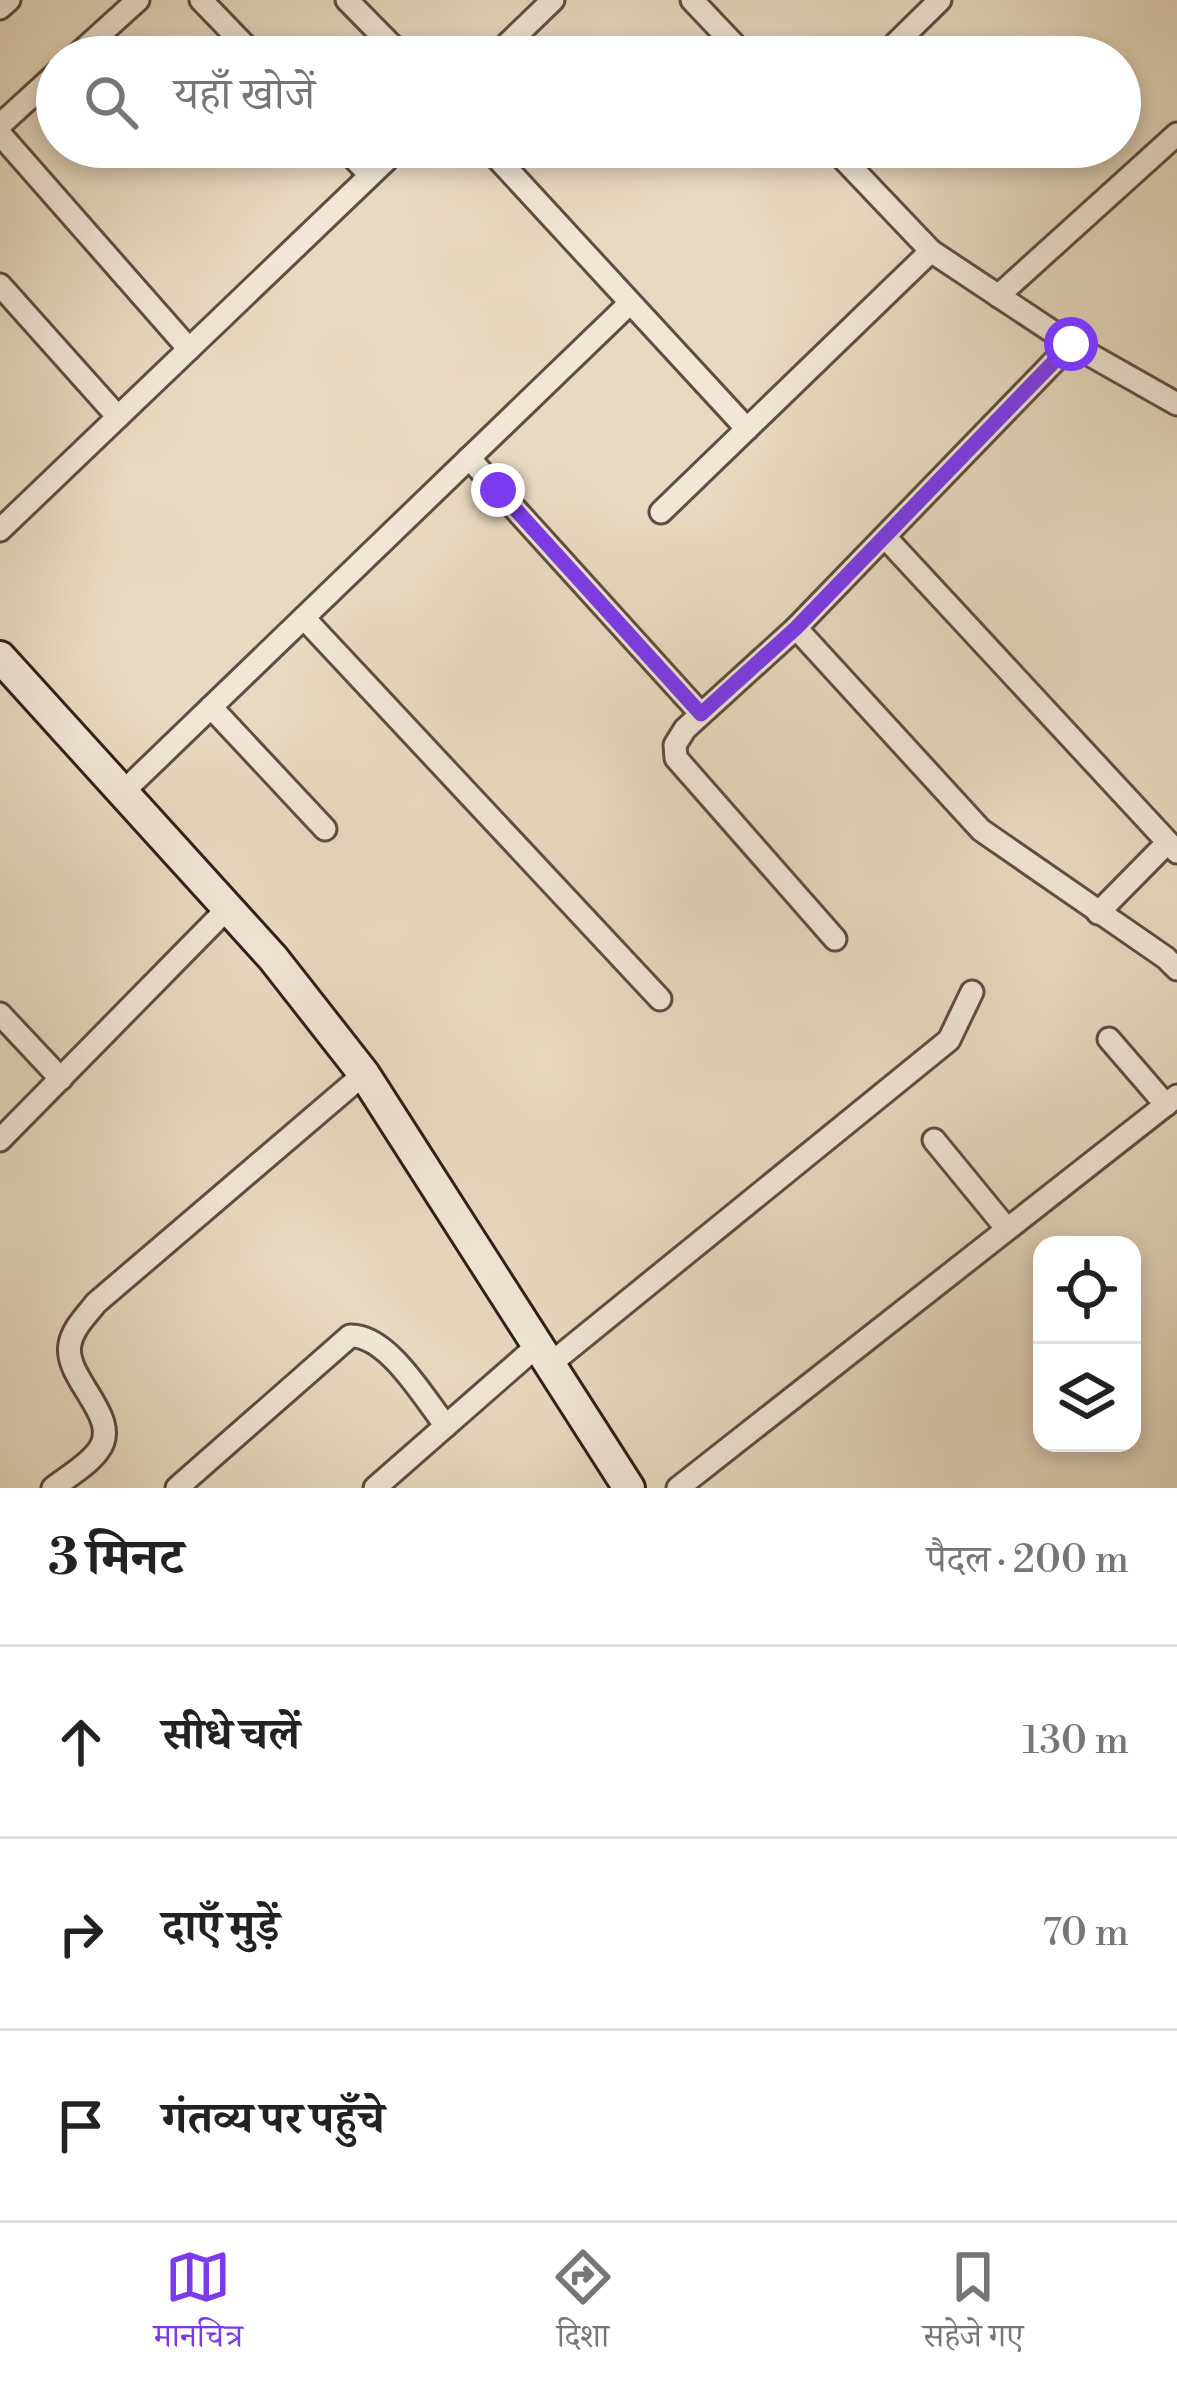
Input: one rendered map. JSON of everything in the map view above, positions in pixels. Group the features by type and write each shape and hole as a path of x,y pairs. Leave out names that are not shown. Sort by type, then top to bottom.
{"street":[{"path":"0,8 9,0"},
{"path":"98,36 138,0"},
{"path":"201,0 236,36"},
{"path":"347,0 382,36"},
{"path":"516,36 554,0"},
{"path":"692,0 726,36"},
{"path":"903,36 940,0"},
{"path":"0,125 36,93"},
{"path":"0,134 189,349"},
{"path":"1141,167 1177,134"},
{"path":"363,168 370,175"},
{"path":"0,530 378,168"},
{"path":"506,168 747,429"},
{"path":"852,168 931,251 1071,344 1177,404"},
{"path":"998,296 1139,168"},
{"path":"661,512 931,251"},
{"path":"0,285 118,417"},
{"path":"123,792 629,304"},
{"path":"835,939 676,758 675,745 685,729 796,628 1071,344"},
{"path":"469,458 701,714"},
{"path":"885,537 1172,847 1098,913"},
{"path":"304,618 660,999"},
{"path":"796,628 981,830 1177,969"},
{"path":"0,657 273,958 364,1074 629,1488"},
{"path":"211,707 325,829"},
{"path":"0,1140 228,908"},
{"path":"375,1488 446,1426 949,1040 972,992"},
{"path":"0,1015 62,1079"},
{"path":"678,1488 1171,1100 1109,1039"},
{"path":"53,1488 104,1441 99,1413 72,1368 69,1348 76,1328 96,1303 364,1074"},
{"path":"934,1140 1007,1229"},
{"path":"176,1488 350,1336 364,1335 383,1346 446,1426"}],"route":[{"path":"498,490 701,714 796,628 1071,344"}]}
